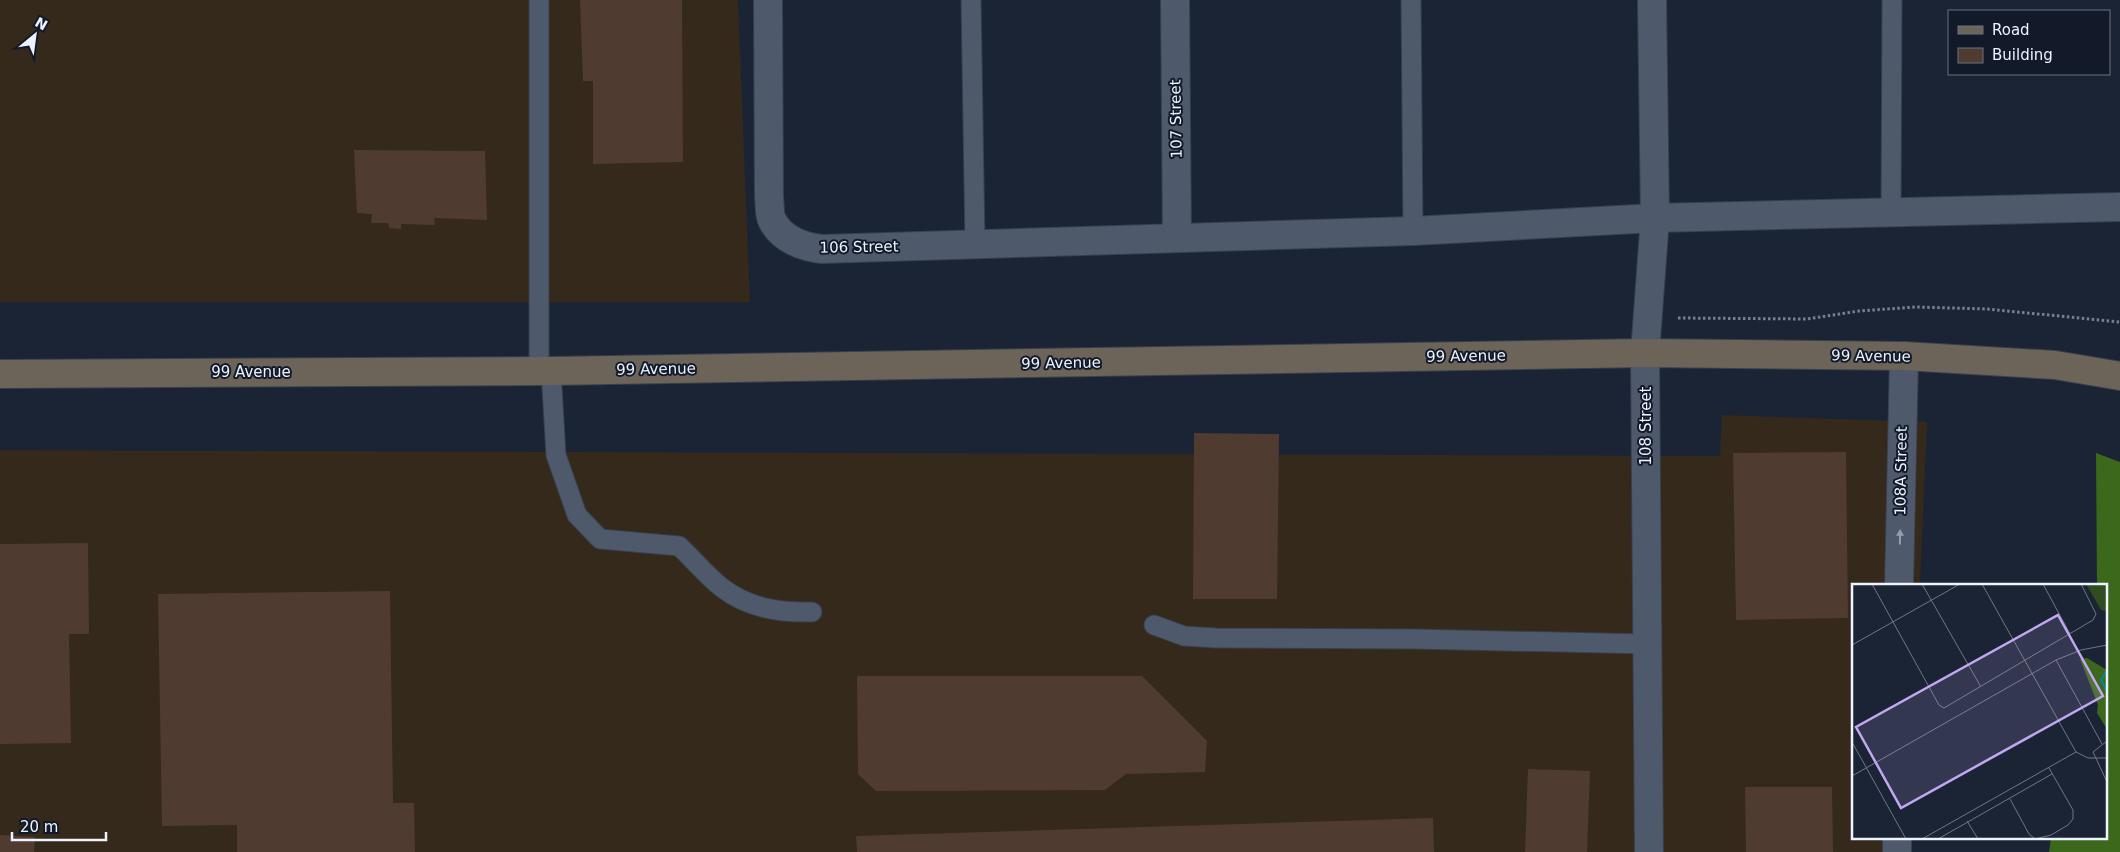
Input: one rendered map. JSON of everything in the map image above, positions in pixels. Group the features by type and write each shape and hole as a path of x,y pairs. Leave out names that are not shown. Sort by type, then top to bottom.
{"main road":[{"name":"99 Avenue","path":"0,374 545,371 1646,353 1904,356 2055,365 2120,376"}],"street":[{"name":"106 Street","path":"768,0 769,197 772,220 781,232 794,242 807,247 822,249 1413,231 1654,218 2120,207"},
{"name":"107 Street","path":"1175,0 1178,238"},
{"name":"108 Street","path":"1649,852 1646,353 1654,218 1652,0"},
{"name":"108A Street","path":"1899,584 1904,356"}],"lane":[{"path":"539,0 545,371 556,456 577,515 600,539 680,546 721,587 750,604 783,613 812,612"},
{"path":"971,0 975,244"},
{"path":"1411,0 1413,231"},
{"path":"1892,0 1892,213"},
{"path":"1154,625 1184,636 1216,638 1424,639 1648,644"}],"path":[{"path":"1648,316 1688,319 1807,319 1859,311 1916,307 1987,309 2120,322"}],"shaded area":[{"path":"0,0 738,0 750,302 0,302"},
{"path":"1722,415 1927,422 1920,584 1852,584 1852,840 1910,840 1909,852 0,852 0,450 1720,456"}],"green space":[{"path":"2096,453 2120,462 2120,852 2049,852 2051,840 2108,840 2108,584 2097,584"}],"building":[{"path":"580,0 682,0 683,162 593,164 593,81 583,81"},
{"path":"354,150 485,151 487,220 434,218 435,225 401,224 401,229 389,228 388,223 371,223 372,214 357,213"},
{"path":"1194,433 1279,434 1277,599 1193,599"},
{"path":"1846,452 1848,618 1736,620 1733,453"},
{"path":"88,543 89,634 69,634 71,743 0,744 0,544"},
{"path":"390,591 393,803 414,803 415,852 237,852 237,825 162,826 158,594"},
{"path":"857,676 1142,676 1207,741 1205,772 1126,774 1105,790 876,791 858,774"},
{"path":"1528,769 1590,771 1587,852 1525,852"},
{"path":"1745,787 1832,787 1833,852 1746,852"},
{"path":"1433,818 1434,852 857,852 856,836"},
{"path":"0,835 35,837 34,852 0,852"}]}
